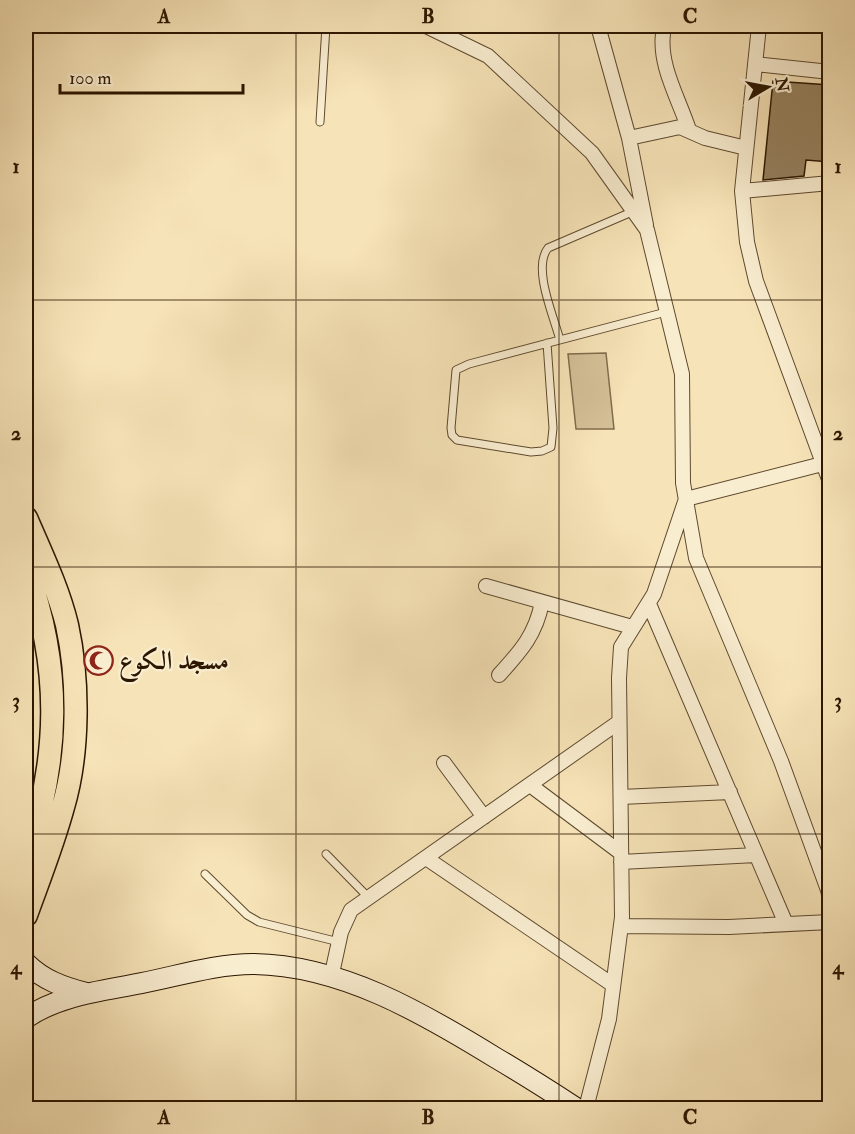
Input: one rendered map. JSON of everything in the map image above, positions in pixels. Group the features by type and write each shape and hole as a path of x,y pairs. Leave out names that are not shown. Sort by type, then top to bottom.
{"main road":[{"path":"26,518 59,598 72,655 76,694 70,771 64,805 26,915"},
{"path":"26,568 44,629 50,660 52,697 49,771 43,803 26,854"}],"street":[{"path":"426,26 488,56 592,153 647,230"},
{"path":"598,26 629,138 647,230 682,374 683,483 696,558 781,761 830,900"},
{"path":"759,26 742,191 747,242 756,281 826,463 830,482"},
{"path":"663,34 661,48 664,64 689,129"},
{"path":"755,64 830,72"},
{"path":"629,138 680,127 705,138 746,148"},
{"path":"742,191 830,183"},
{"path":"686,498 826,463"},
{"path":"586,1108 609,1019 621,926 619,678 621,647 654,594 686,498"},
{"path":"486,586 632,627"},
{"path":"499,675 522,650 539,617 542,602"},
{"path":"649,604 786,924"},
{"path":"331,978 345,920 351,910 620,722"},
{"path":"444,763 484,818"},
{"path":"530,785 621,858 756,855"},
{"path":"621,797 729,792"},
{"path":"426,858 613,986"},
{"path":"621,926 729,927 830,922"},
{"path":"26,963 36,973 57,985 89,994"},
{"path":"26,1018 51,1003 216,969 253,964 304,969 356,985 436,1021 576,1108"}],"lane":[{"path":"320,122 326,26"},
{"path":"560,339 544,285 541,266 543,254 548,248 634,212"},
{"path":"548,343 553,428 551,447 531,452 457,440 452,435 451,428 456,370 469,363 666,312"},
{"path":"326,854 369,898"},
{"path":"205,874 247,915 260,922 339,942"}],"shaded area":[{"path":"606,353 614,429 576,429 568,354"}],"building":[{"path":"773,81 830,85 830,162 806,160 804,176 763,180"}],"place":[{"name":"مسجد الكوع","path":"98,661"}]}
